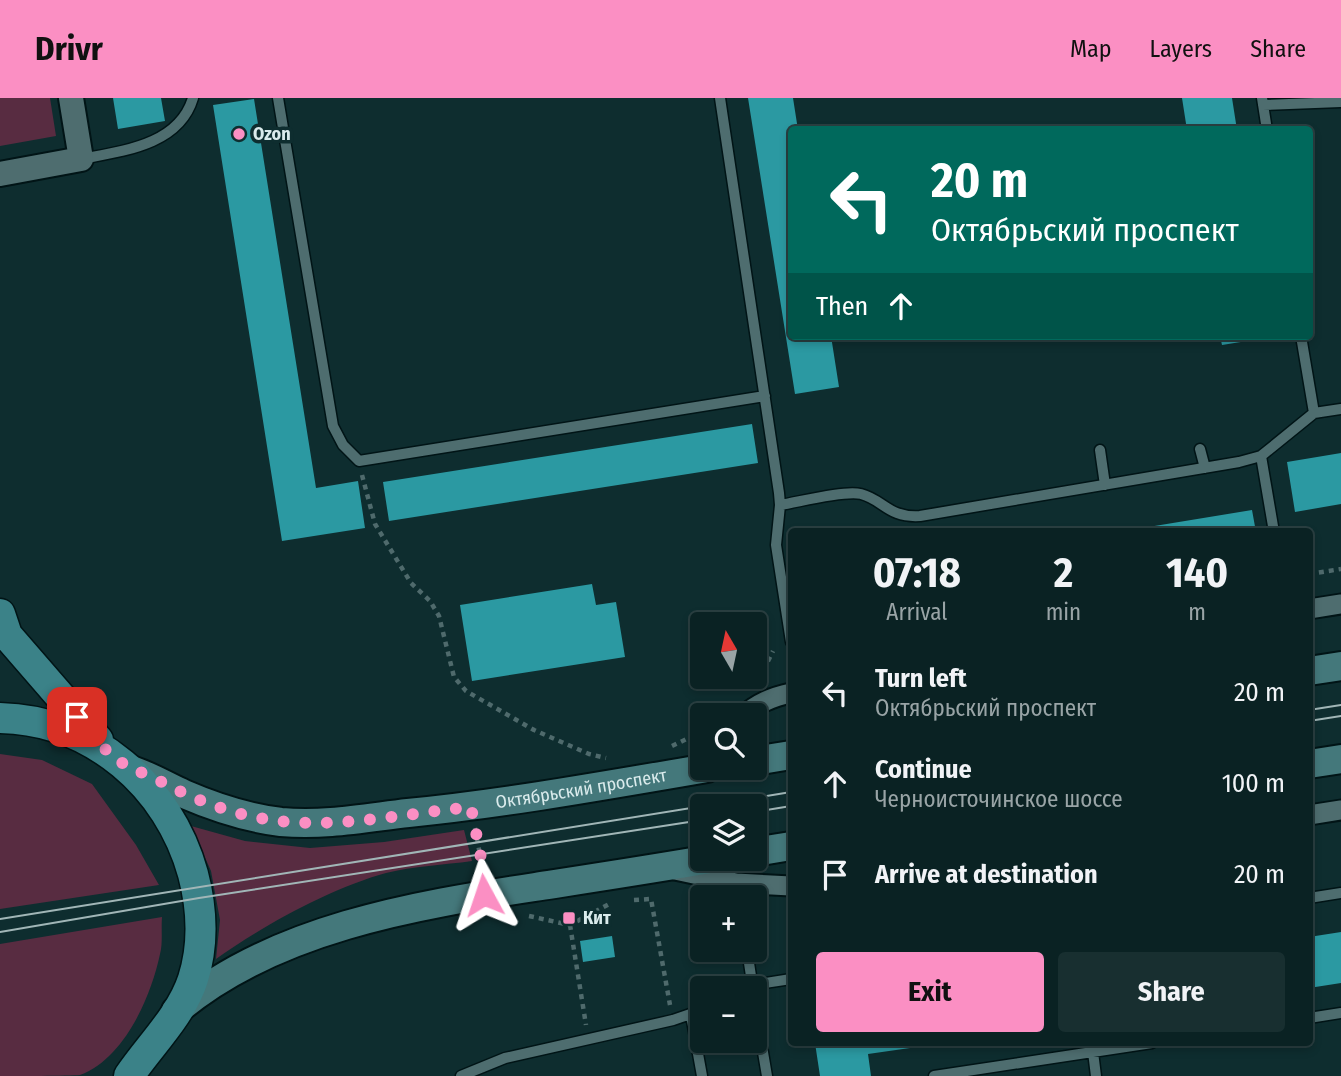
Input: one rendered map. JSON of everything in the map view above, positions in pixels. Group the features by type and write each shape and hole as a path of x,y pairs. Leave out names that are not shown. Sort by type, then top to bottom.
{"main road":[{"path":"0,614 7,635 120,761 147,786 172,820 188,859 199,898 201,921 197,962 192,981 144,1064 128,1076"},
{"path":"1313,670 1341,666"},
{"path":"0,718 60,729 84,738 120,761"},
{"path":"767,759 788,755"},
{"path":"1313,763 1341,759"},
{"name":"Октябрьский проспект","path":"120,761 209,804 280,821 359,820 471,807 690,771"},
{"path":"767,850 788,846"},
{"path":"176,1011 198,992 236,971 305,940 398,911 690,862"}],"street":[{"path":"0,174 81,159 71,98"},
{"path":"1313,608 1341,604"},
{"path":"761,703 774,696 788,694"},
{"path":"1313,814 1341,810"},
{"path":"660,867 720,885"},
{"path":"767,888 788,886"}],"lane":[{"path":"81,159 122,152 160,138 179,125 193,98"},
{"path":"278,98 333,426 343,445 359,461 765,396"},
{"path":"720,98 780,505 776,545 788,623"},
{"path":"1266,126 1262,102 1341,102"},
{"path":"1302,340 1314,413"},
{"path":"780,505 859,493 885,509 911,517 1205,468 1261,456 1314,413 1341,409"},
{"path":"1200,449 1205,468"},
{"path":"1100,450 1105,485"},
{"path":"1261,456 1273,528"},
{"path":"1313,897 1341,893"},
{"path":"767,984 788,980"},
{"path":"1313,1017 1341,1013"},
{"path":"461,1076 505,1058 690,1015"},
{"path":"934,1076 1132,1046"},
{"path":"1093,1052 1096,1076"},
{"path":"698,1053 702,1076"},
{"path":"763,1053 767,1076"}],"path":[{"path":"359,461 375,524 411,583 430,601 439,616 454,677 466,691 534,730 589,754 608,759"},
{"path":"1313,573 1341,569"},
{"path":"471,807 482,863 484,895"},
{"path":"626,901 651,899 673,1020"},
{"path":"522,916 533,915 570,926 614,902"},
{"path":"570,926 589,1039"}],"shaded area":[{"path":"0,98 50,98 56,136 0,146"},
{"path":"0,754 42,760 92,784 136,845 159,885 0,909"},
{"path":"191,826 245,841 310,848 384,842 464,830 472,861 386,873 343,888 298,909 216,959 220,920 211,871"},
{"path":"162,917 161,950 150,989 133,1025 110,1055 96,1067 80,1075 0,1076 0,944"}],"building":[{"path":"113,98 161,98 165,121 118,129"},
{"path":"748,98 793,98 797,126 788,126 788,340 832,340 839,387 795,394"},
{"path":"1182,98 1232,98 1236,126 1186,126"},
{"path":"254,99 316,488 358,481 365,528 282,541 213,105"},
{"path":"1221,340 1253,340 1222,345"},
{"path":"752,424 758,463 389,521 383,482"},
{"path":"1341,453 1341,504 1295,512 1287,462"},
{"path":"1252,510 1255,528 1142,528"},
{"path":"592,584 596,605 616,602 625,657 472,681 460,605"},
{"path":"1341,932 1341,983 1313,987 1313,936"},
{"path":"612,936 615,957 583,962 580,941"},
{"path":"815,1046 924,1046 868,1054 871,1076 820,1076"}],"tram line":[{"path":"1313,709 1341,705"},
{"path":"1313,720 1341,716"},
{"path":"0,919 788,792"},
{"path":"767,810 788,806"},
{"path":"0,932 199,898 690,822"}],"place":[{"name":"Ozon","path":"239,134"},
{"name":"Кит","path":"569,918"}],"route":[{"path":"77,717 110,753 131,770 147,775 182,794 246,815 280,821 316,823 471,807 482,863 484,895"}]}
